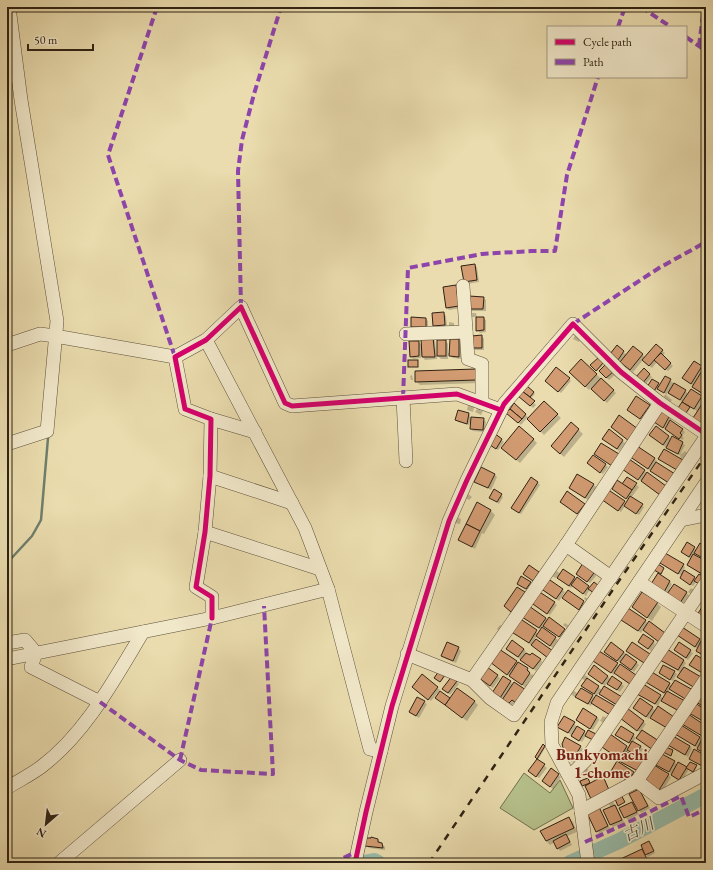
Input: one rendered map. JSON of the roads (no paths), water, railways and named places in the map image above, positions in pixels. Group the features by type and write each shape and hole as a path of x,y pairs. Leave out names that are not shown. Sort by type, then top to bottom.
{"street":[{"path":"7,444 47,431 57,321 21,100 9,7"},
{"path":"463,286 468,359 482,364 482,403"},
{"path":"7,345 40,334 175,357 206,340 241,307 285,402 292,406 457,394 501,410"},
{"path":"356,859 392,706 407,654 450,521 466,480 504,404 573,324 621,372 660,403 706,434"},
{"path":"406,334 466,332"},
{"path":"206,340 305,528 328,590 370,748 381,751"},
{"path":"175,357 185,409 211,419 255,432"},
{"path":"403,398 406,461"},
{"path":"472,680 566,545 660,403"},
{"path":"211,419 210,476 205,532 196,587 212,597 212,618"},
{"path":"407,654 472,680 490,698 514,715 611,577 706,437"},
{"path":"210,476 292,503"},
{"path":"588,863 579,795 552,745 551,722 557,703 706,483"},
{"path":"681,520 706,515"},
{"path":"205,532 320,569"},
{"path":"566,545 611,577"},
{"path":"639,582 706,626"},
{"path":"570,776 585,761 706,582"},
{"path":"7,659 212,618 328,590"},
{"path":"7,788 40,767 71,740 100,702 143,632"},
{"path":"7,643 25,640 36,653"},
{"path":"36,653 31,667 100,702"},
{"path":"581,810 637,781 706,679"},
{"path":"59,863 180,760"},
{"path":"637,781 659,798 706,773"}],"waterway":[{"path":"7,563 32,536 41,520 48,438"},
{"name":"古川","path":"570,863 619,841 706,795"},
{"name":"古川","path":"363,863 374,861 378,863"}],"railway":[{"path":"429,863 614,588 706,455"}],"district":[{"name":"Bunkyomachi 1-chome","path":"602,763"}]}
